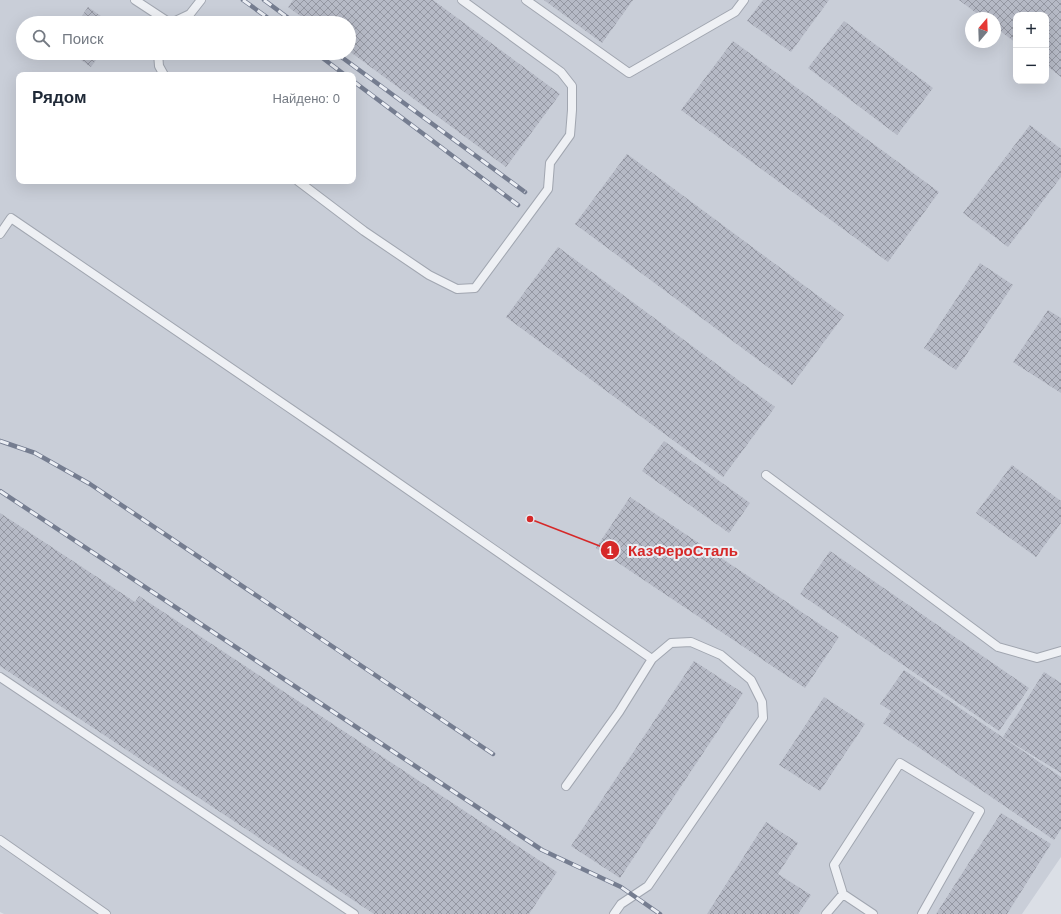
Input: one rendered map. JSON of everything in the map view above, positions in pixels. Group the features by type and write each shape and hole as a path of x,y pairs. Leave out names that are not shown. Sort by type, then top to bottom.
{"lane":[{"path":"135,0 160,16"},
{"path":"186,16 190,14 201,0"},
{"path":"302,184 364,231 429,275 457,289 474,288 548,189 550,162 570,135 572,86 561,72 462,0"},
{"path":"526,0 629,73 735,12 744,0"},
{"path":"159,60 159,66 162,72"},
{"path":"0,234 11,218 339,441 652,659"},
{"path":"766,475 998,647 1037,658 1061,651"},
{"path":"566,786 619,712 652,659 671,643 691,642 721,655 751,680 762,702 763,718 648,886 621,904 614,914"},
{"path":"0,677 354,914"},
{"path":"873,914 843,894 834,865 900,763 980,811 922,914"},
{"path":"0,840 106,914"},
{"path":"826,914 843,894"}],"shaded area":[{"path":"0,0 1061,0 1061,857 1022,914 4,914 0,912"}],"building":[{"path":"293,0 433,0 560,94 506,167 356,56 356,16 300,16 288,7"},
{"path":"544,0 633,0 602,43"},
{"path":"763,0 829,0 791,52 747,21"},
{"path":"959,0 1061,0 1061,77 1049,67 1049,12 1013,12 1013,41 1001,32 1001,12 975,12"},
{"path":"88,7 101,16 82,16"},
{"path":"844,21 933,88 897,135 808,68"},
{"path":"733,41 939,192 888,262 681,110"},
{"path":"81,60 96,60 91,67"},
{"path":"1030,125 1061,149 1061,177 1008,247 963,213"},
{"path":"627,154 844,315 792,385 575,224"},
{"path":"558,247 775,407 723,477 506,317"},
{"path":"980,263 1013,285 956,370 924,348"},
{"path":"1048,310 1061,318 1061,393 1013,362"},
{"path":"664,441 750,503 729,533 642,471"},
{"path":"1012,465 1061,501 1061,523 1036,557 976,513"},
{"path":"630,497 839,637 805,688 596,548"},
{"path":"0,513 135,602 139,596 557,872 529,914 374,914 0,666"},
{"path":"830,551 1029,688 999,731 800,594"},
{"path":"694,661 743,693 620,878 571,846"},
{"path":"904,670 1061,777 1061,829 1054,840 883,723 891,711 880,704"},
{"path":"1044,672 1061,683 1061,773 1003,737"},
{"path":"824,697 865,724 820,791 779,765"},
{"path":"1001,813 1051,844 1007,914 936,914"},
{"path":"766,822 798,843 778,874 811,895 798,914 707,914"}],"railway":[{"path":"243,0 265,16"},
{"path":"264,0 286,16"},
{"path":"325,60 341,72"},
{"path":"346,60 525,192"},
{"path":"356,83 518,205"},
{"path":"0,441 35,453 90,484 493,754"},
{"path":"0,491 542,850 621,887 660,914"}],"place":[{"name":"КазФероСталь","path":"530,519"}]}
